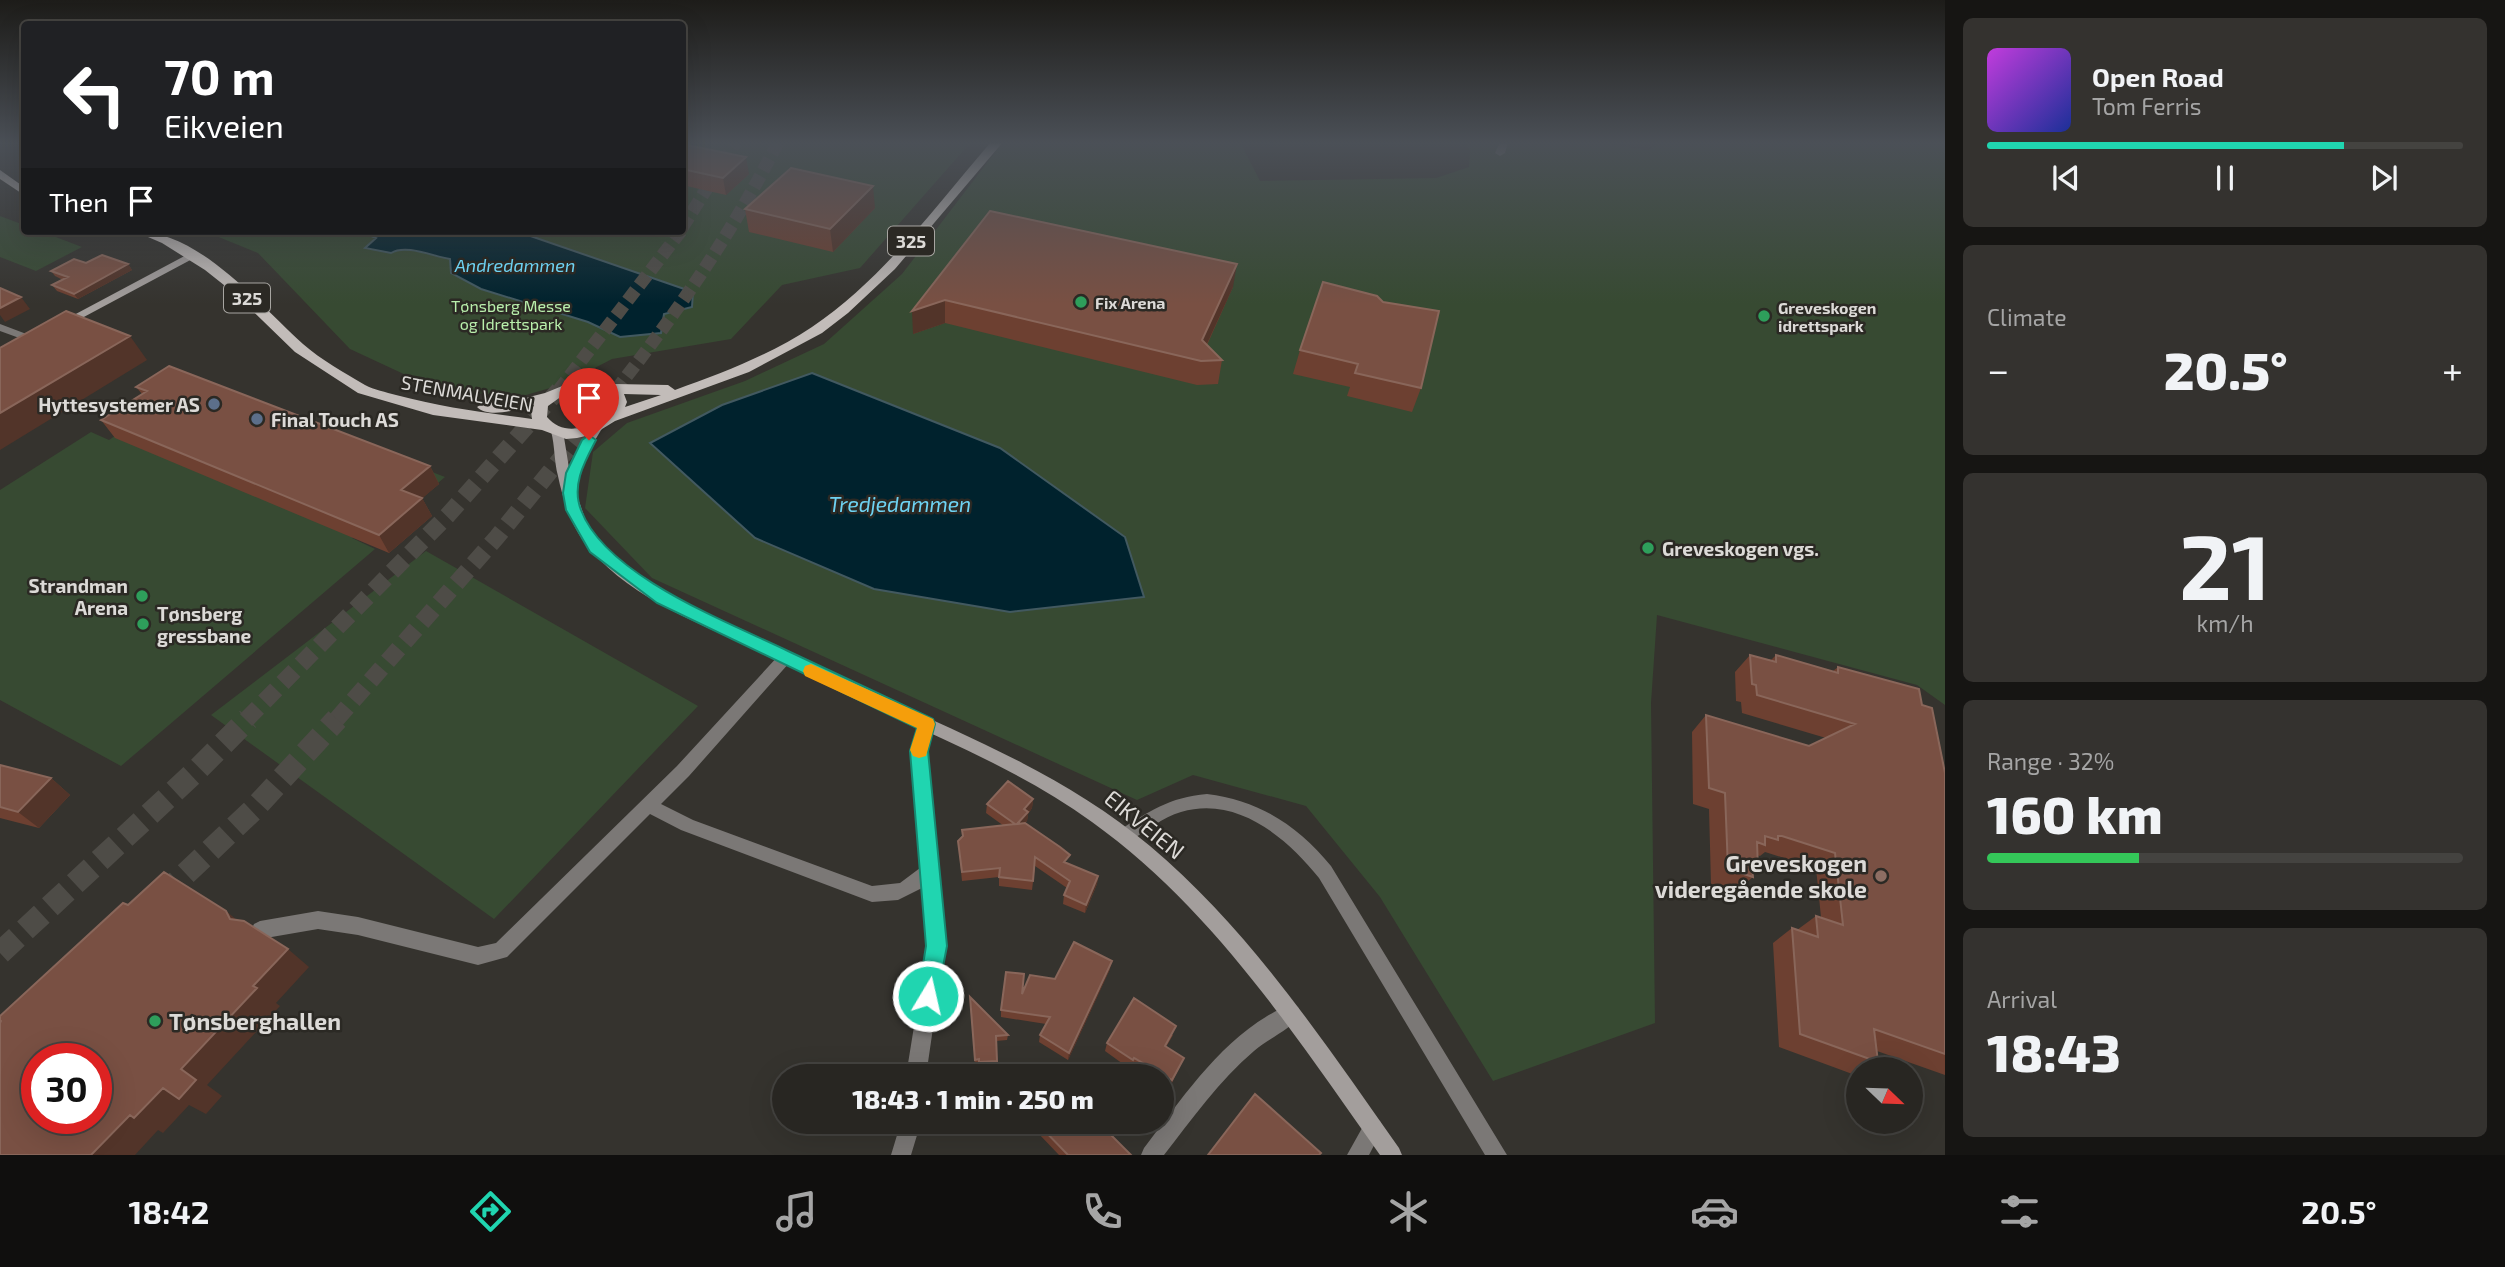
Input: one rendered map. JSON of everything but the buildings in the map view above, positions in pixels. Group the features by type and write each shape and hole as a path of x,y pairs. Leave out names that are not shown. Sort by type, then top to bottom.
{"main road":[{"name":"325","path":"613,417 770,357 835,316 901,254 951,196"},
{"name":"STENMALVEIEN","path":"152,235 192,255 229,282 299,349 363,390 411,404 573,433 597,427 613,417"},
{"path":"57,327 192,255"},
{"path":"22,347 45,334"},
{"name":"STENMALVEIEN","path":"345,377 415,396 478,406 513,406 548,397 569,385 582,383 606,385 614,389"},
{"name":"325","path":"614,389 638,391 692,387"},
{"path":"613,417 620,402 614,389"},
{"name":"STENMALVEIEN","path":"548,397 539,412 540,420 551,429"},
{"path":"570,493 573,473 581,453 597,427"},
{"name":"EIKVEIEN","path":"551,429 573,510 584,533 596,548 628,574 663,599 1062,791 1124,836 1183,886 1226,931 1291,1014 1392,1155"}],"street":[{"path":"0,327 33,340"},
{"path":"260,930 318,920 358,926 478,956 501,951 650,806 785,658"},
{"path":"918,1064 936,946 919,751 926,724"},
{"path":"1124,836 1174,807 1202,802 1228,804 1251,811 1273,821 1294,836 1325,872 1497,1155"},
{"path":"650,806 687,825 872,894 893,895 908,890 930,869"},
{"path":"1151,1155 1228,1059 1256,1033 1291,1014"},
{"path":"1356,1155 1373,1128"},
{"path":"901,1155 907,1134"}],"green space":[{"name":"Tønsberg Messe og Idrettspark","path":"686,196 924,196 860,268 782,285 731,339 612,359 564,384 519,397 462,392 408,376 350,349 258,253 214,235 686,235"},
{"path":"962,196 1945,196 1945,705 1917,685 1657,615 1651,703 1655,1023 1493,1081 1380,897 1306,806 1193,775 1137,800 652,578 585,508 593,452 627,423 745,381 824,344 902,274","holes":["651,444 874,589 755,538"]},
{"path":"0,216 21,224 21,235 50,235 82,247 36,271 0,257"},
{"name":"Tønsberg gressbane","path":"184,376 445,477 418,500 403,495 352,538 375,549 121,766 0,700 0,490 91,432 109,440 156,408"},
{"name":"Tønsberg gressbane","path":"426,551 698,706 494,919 211,715"}],"water":[{"name":"Andredammen","path":"369,235 528,235 693,292 692,307 664,314 661,333 620,337 588,322 481,289 451,273 450,259 412,250 391,253 365,248 376,238"},
{"name":"Tredjedammen","path":"812,373 1000,448 1125,537 1144,597 1010,612 874,589 755,538 650,443 722,405"}],"tunnel":[{"path":"686,222 702,196"},
{"path":"615,391 703,271 749,196"},
{"path":"558,391 678,235"},
{"path":"246,720 447,516 559,390"},
{"path":"336,720 497,537 616,390"},
{"path":"0,953 195,772 248,719"},
{"path":"161,897 252,811 337,719"}],"slow traffic":[{"path":"811,671 926,724 919,750"}],"place":[{"name":"Fix Arena","path":"1081,302"},
{"name":"Greveskogen idrettspark","path":"1764,316"},
{"name":"Hyttesystemer AS","path":"214,404"},
{"name":"Final Touch AS","path":"257,419"},
{"name":"Greveskogen vgs.","path":"1648,548"},
{"name":"Strandman Arena","path":"142,596"},
{"name":"Tønsberg gressbane","path":"143,624"},
{"name":"Greveskogen videregående skole","path":"1881,876"},
{"name":"Tønsberghallen","path":"155,1021"}],"route":[{"path":"589,440 573,473 570,493 573,510 584,533 596,548 663,599 843,687 926,724 919,751 936,946 928,996"}]}
